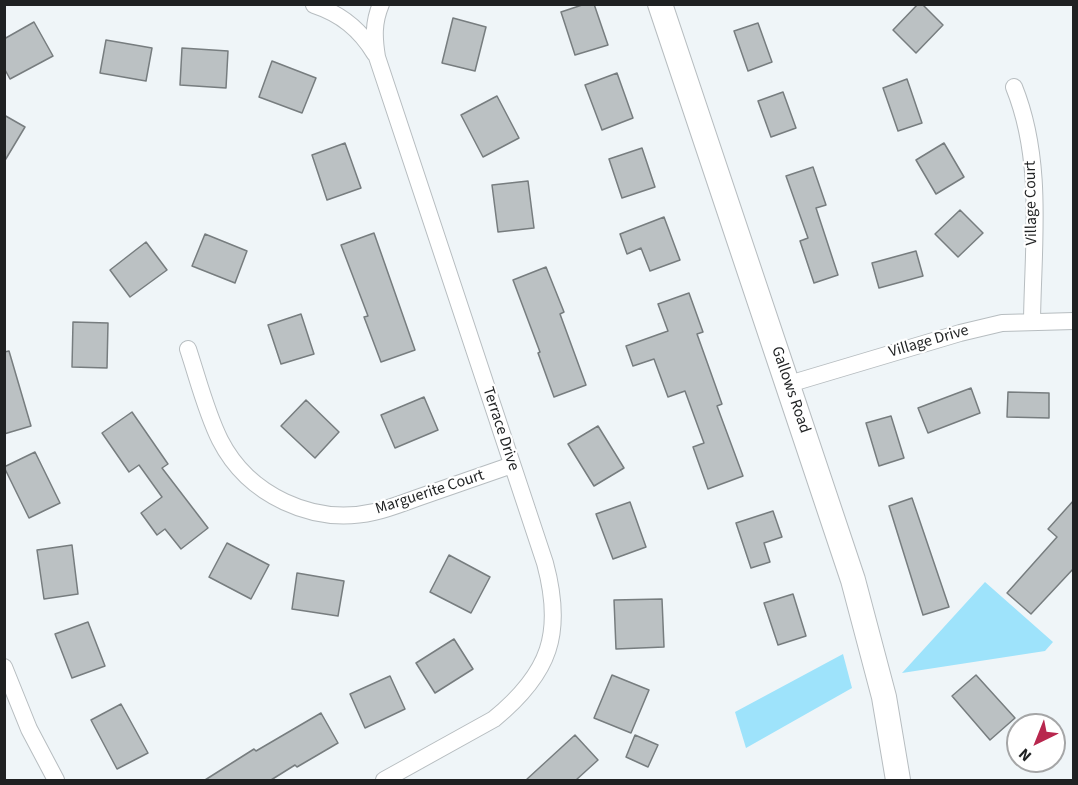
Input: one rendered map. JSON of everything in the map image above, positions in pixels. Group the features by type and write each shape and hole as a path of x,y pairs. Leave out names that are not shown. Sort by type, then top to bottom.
{"main road":[{"name":"Gallows Road","path":"660,4 854,580 884,698 898,780"}],"street":[{"path":"314,5 341,4"},
{"name":"Terrace Drive","path":"381,4 374,24 373,36 377,57 545,563 554,606 553,632 540,670 527,688 494,719 384,780"},
{"path":"314,5 331,10 351,23 367,40 377,57"},
{"name":"Village Court","path":"1014,87 1029,135 1034,170 1032,321"},
{"name":"Village Drive","path":"789,384 960,333 1002,323 1074,321"},
{"name":"Marguerite Court","path":"188,350 216,432 236,465 273,497 297,508 323,514 349,516 374,512 512,465"},
{"path":"4,667 24,718 56,780"}],"shaded area":[{"path":"985,582 1053,642 1045,651 902,673"},
{"path":"843,654 852,688 746,748 735,712"}],"building":[{"path":"585,4 594,4 608,45 575,55 561,12"},
{"path":"918,4 922,4 943,25 916,53 893,30"},
{"path":"453,18 486,27 475,71 442,63"},
{"path":"34,22 53,56 10,79 4,68 4,39"},
{"path":"758,23 772,62 748,71 734,31"},
{"path":"106,40 152,48 146,81 100,73"},
{"path":"182,48 228,51 226,88 180,85"},
{"path":"272,61 316,78 302,113 259,97"},
{"path":"617,73 633,118 602,130 585,85"},
{"path":"907,79 922,123 898,131 883,88"},
{"path":"783,92 796,128 771,137 758,101"},
{"path":"497,96 519,138 483,157 461,115"},
{"path":"4,115 25,127 4,162"},
{"path":"345,143 361,188 327,200 312,155"},
{"path":"944,143 964,177 936,194 916,160"},
{"path":"642,148 655,187 622,198 609,159"},
{"path":"813,167 826,205 816,208 838,275 814,283 800,241 808,238 786,176"},
{"path":"528,181 534,228 498,232 492,185"},
{"path":"960,210 983,233 958,257 935,234"},
{"path":"664,217 680,260 650,271 641,248 627,254 620,234"},
{"path":"374,233 415,350 381,362 364,317 368,316 341,245"},
{"path":"205,234 247,251 235,283 192,266"},
{"path":"146,242 167,270 130,297 110,270"},
{"path":"916,251 923,276 879,288 872,263"},
{"path":"546,267 564,312 560,314 586,385 554,397 513,280"},
{"path":"689,293 703,332 697,334 722,404 717,406 743,476 708,489 693,447 704,443 685,391 668,397 654,359 633,366 626,346 668,331 658,304"},
{"path":"301,314 314,354 281,364 268,325"},
{"path":"73,322 108,323 107,368 72,367"},
{"path":"9,351 31,426 4,434 4,352"},
{"path":"971,388 980,413 928,433 918,408"},
{"path":"1008,392 1049,393 1049,418 1007,417"},
{"path":"424,397 438,430 395,448 381,415"},
{"path":"306,400 339,432 315,458 281,426"},
{"path":"132,412 168,464 162,468 208,528 181,549 165,529 157,535 141,513 162,497 139,465 129,472 102,433"},
{"path":"891,416 904,458 879,466 866,423"},
{"path":"598,426 624,468 594,486 568,444"},
{"path":"35,452 60,503 29,518 4,467"},
{"path":"912,498 949,607 923,615 889,506"},
{"path":"1074,500 1074,568 1031,614 1007,593 1057,537 1048,529"},
{"path":"630,502 646,547 613,559 596,514"},
{"path":"773,511 782,537 764,543 770,562 751,568 736,523"},
{"path":"227,543 269,565 251,599 209,577"},
{"path":"72,545 78,594 44,599 37,550"},
{"path":"449,555 490,577 471,613 430,592"},
{"path":"297,573 344,581 338,616 292,609"},
{"path":"793,594 806,636 778,645 764,603"},
{"path":"662,599 664,647 616,649 614,600"},
{"path":"88,622 105,666 72,678 55,634"},
{"path":"454,639 473,669 435,693 416,663"},
{"path":"612,675 649,690 631,733 594,718"},
{"path":"976,675 1010,713 1006,713 1006,726 990,740 952,696"},
{"path":"390,676 405,709 365,728 350,694"},
{"path":"121,704 148,753 117,769 91,720"},
{"path":"321,713 338,743 297,767 295,765 271,780 205,780 254,749 256,751"},
{"path":"575,735 598,760 576,780 526,780"},
{"path":"635,735 658,745 648,767 626,757"}]}
